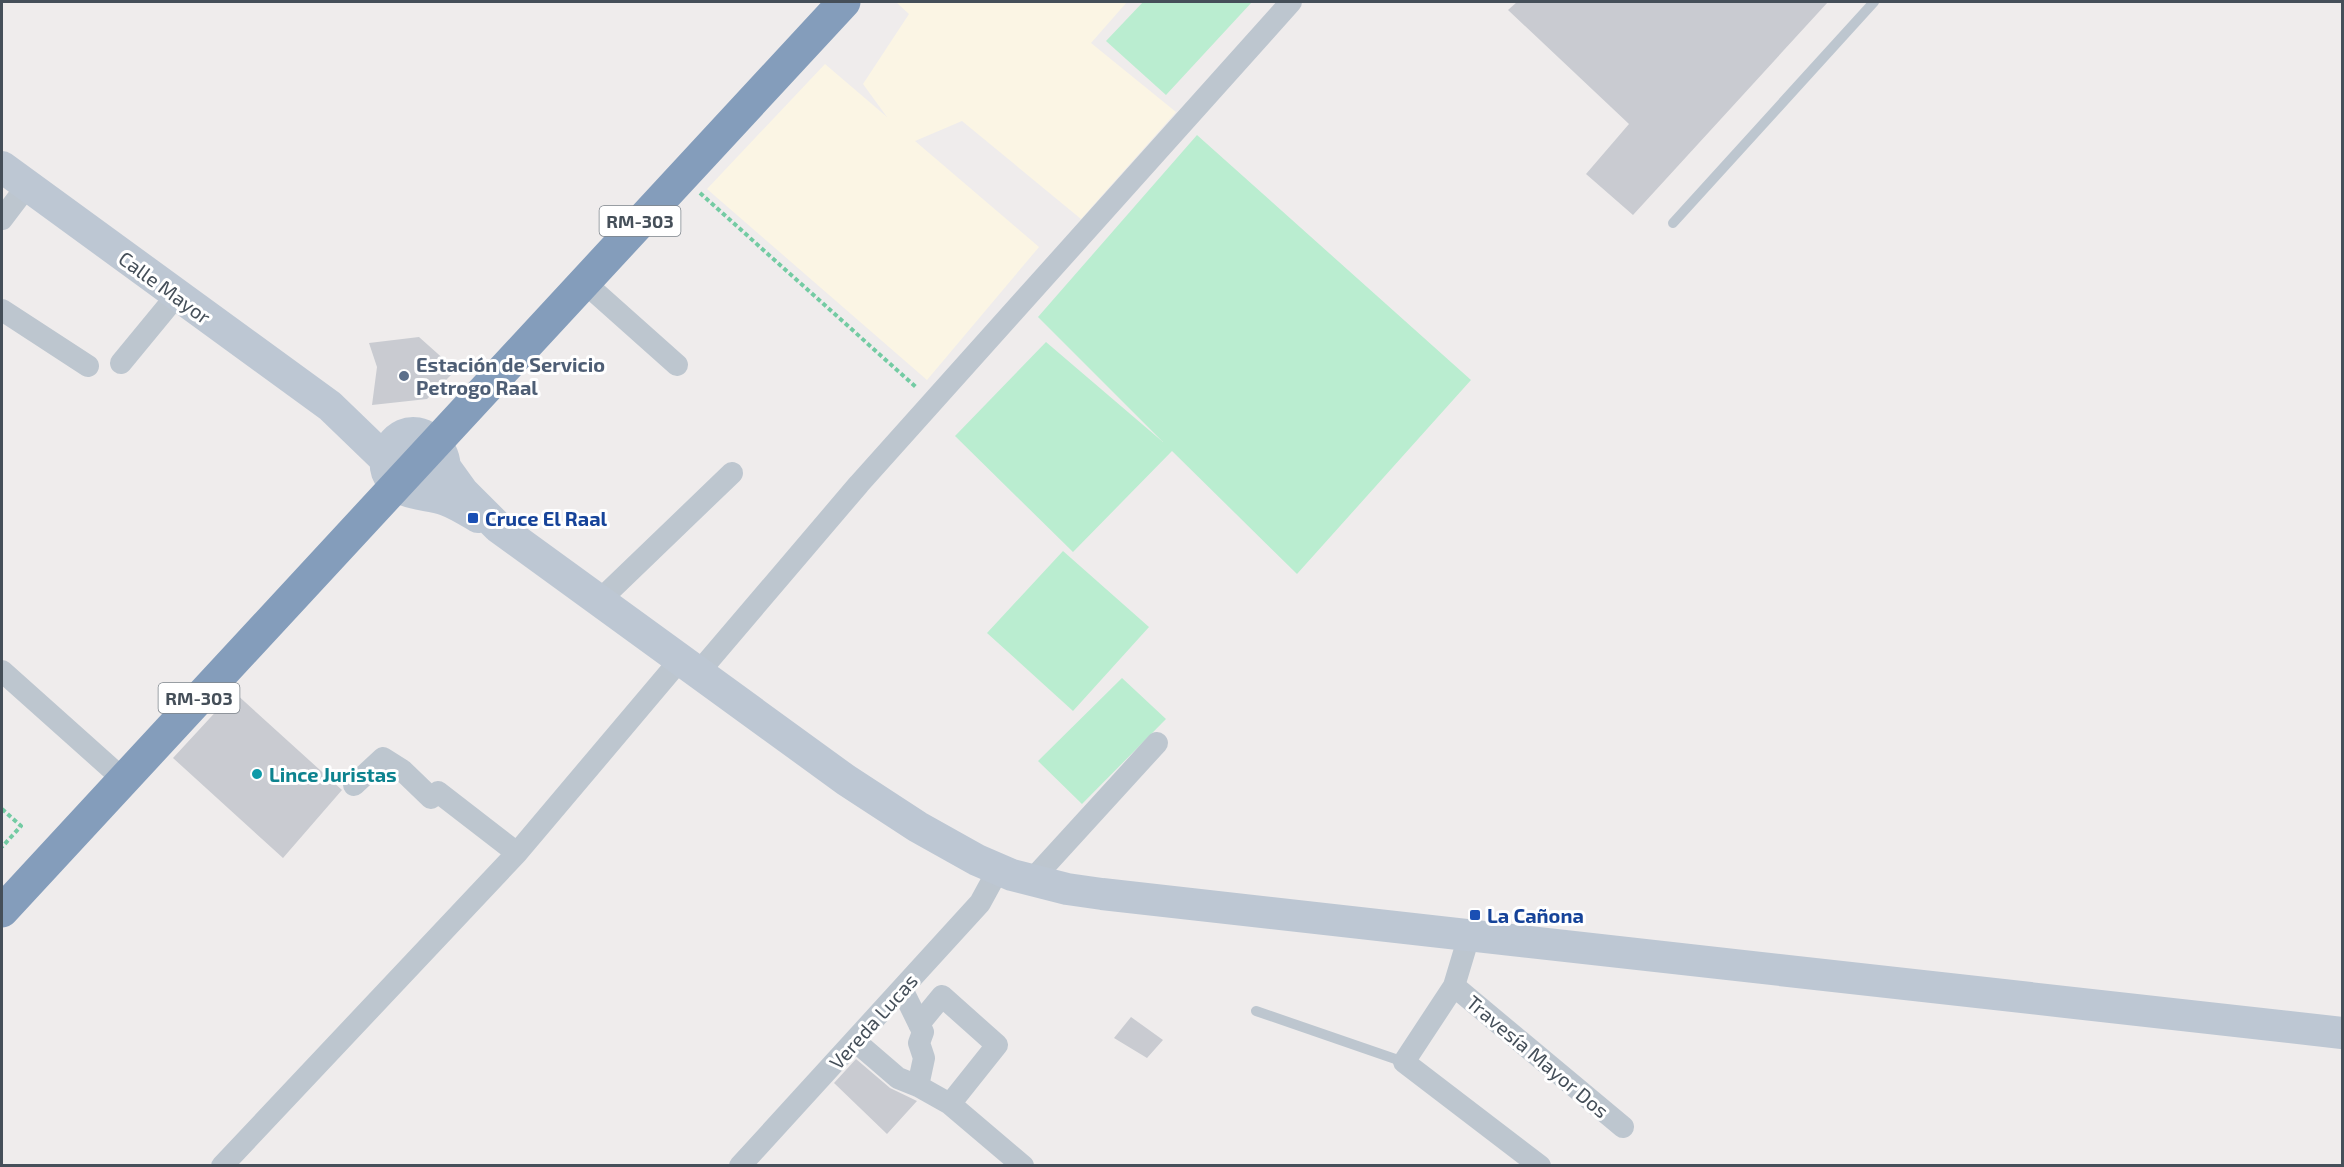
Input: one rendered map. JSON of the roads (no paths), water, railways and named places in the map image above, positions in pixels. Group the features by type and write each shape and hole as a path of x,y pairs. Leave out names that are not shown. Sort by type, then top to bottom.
{"highway":[{"name":"RM-303","path":"2,910 844,2"}],"main road":[{"name":"Calle Mayor","path":"2,167 330,405 430,448"},
{"name":"Calle Mayor","path":"330,405 399,480"},
{"path":"430,448 471,500 498,527"},
{"path":"399,480 446,500 498,527 846,780 918,827 998,870 1031,881 1102,894 2343,1033"}],"street":[{"path":"222,1166 517,853 859,483 1291,2"},
{"path":"2,219 27,186"},
{"path":"585,283 677,366"},
{"path":"121,363 177,295"},
{"path":"2,310 88,366"},
{"path":"600,600 732,473"},
{"path":"2,671 124,780"},
{"path":"1031,881 1157,743"},
{"path":"354,785 383,758 402,770 431,798 438,792 517,853"},
{"name":"Vereda Lucas","path":"740,1166 980,903 998,870"},
{"path":"1469,936 1454,986 1404,1062 1540,1166"},
{"name":"Travesía Mayor Dos","path":"1454,986 1623,1127"},
{"path":"902,988 923,1032 919,1043 924,1058 918,1086"},
{"path":"919,1024 942,996 997,1045 950,1104"},
{"path":"855,1041 898,1078 950,1104 1023,1166"}],"lane":[{"path":"1673,223 1874,2"},
{"path":"1256,1011 1404,1062"}],"place":[{"name":"Estación de Servicio Petrogo Raal","path":"404,376"},
{"name":"Cruce El Raal","path":"473,518"},
{"name":"Lince Juristas","path":"257,774"},
{"name":"La Cañona","path":"1475,915"}]}
